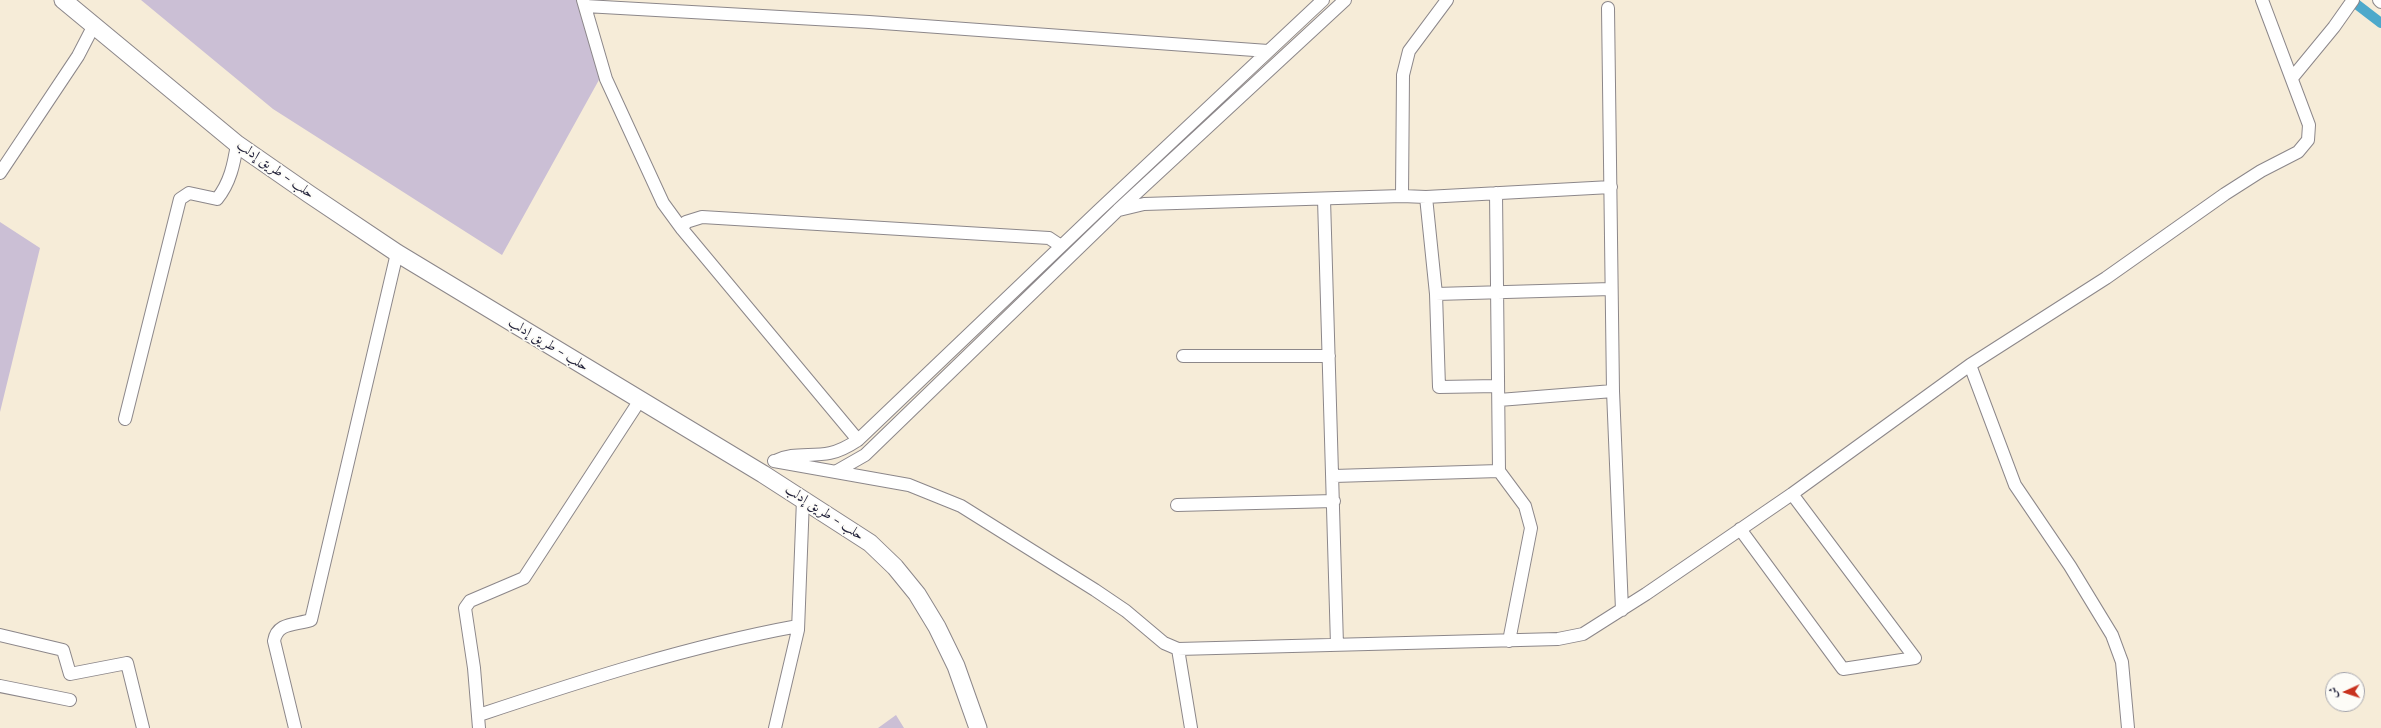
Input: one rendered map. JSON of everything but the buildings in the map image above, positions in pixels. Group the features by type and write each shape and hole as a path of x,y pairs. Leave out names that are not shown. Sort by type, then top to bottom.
{"highway":[{"name":"حلب - طريق إدلب","path":"63,0 237,144 397,253 763,474 870,543 895,567 917,594 937,627 956,666 978,728"}],"street":[{"path":"763,474 775,461 785,456 829,453 841,450 858,440 1061,246 1323,0"},
{"path":"837,471 865,455 1118,210 1345,0"},
{"path":"1402,196 1403,75 1409,51 1447,0"},
{"path":"775,461 909,485 961,506 1095,590 1126,612 1164,643 1178,649 1558,640 1583,634 1622,610 1792,494 1970,366 2106,278 2225,194 2261,171 2298,152 2308,140 2309,125 2262,0"},
{"path":"2292,78 2353,0"},
{"path":"858,440 682,229 663,203 606,79 584,3 1268,51"},
{"path":"1608,8 1613,391 1622,610"},
{"path":"0,173 78,56 94,26"},
{"path":"125,420 180,199 189,194 217,199 224,191 232,170 237,144"},
{"path":"1098,211 1118,210 1144,204 1402,196 1426,197 1611,187"},
{"path":"1496,194 1499,471 1525,506 1531,528 1509,641"},
{"path":"1426,197 1436,294 1439,387 1498,386"},
{"path":"1324,199 1334,476 1337,645"},
{"path":"682,229 686,222 702,217 1049,238 1061,246"},
{"path":"295,728 274,641 275,635 282,626 311,620 397,253"},
{"path":"1436,294 1611,289"},
{"path":"1183,356 1329,356"},
{"path":"1970,366 2015,485 2070,566 2112,635 2122,662 2128,728"},
{"path":"1499,400 1613,391"},
{"path":"479,728 479,715 465,608 470,601 524,578 640,400"},
{"path":"1334,476 1499,471"},
{"path":"1740,529 1842,669 1915,658 1792,494"},
{"path":"775,728 798,626 803,499"},
{"path":"1177,505 1334,501"},
{"path":"479,715 659,658 741,636 798,626"},
{"path":"0,635 63,650 70,674 127,663 143,728"},
{"path":"1178,649 1192,728"},
{"path":"0,686 70,700"}],"shaded area":[{"path":"141,0 580,0 600,78 502,255 273,109"},
{"path":"0,222 40,248 0,412"},
{"path":"896,715 904,728 878,728"}],"waterway":[{"path":"2351,0 2381,23"}]}
